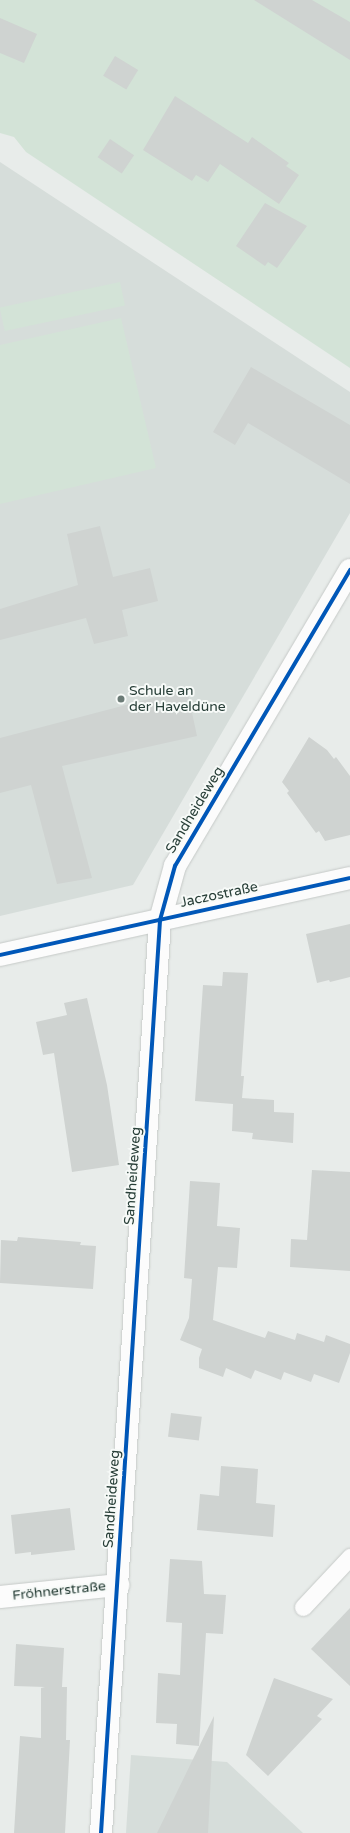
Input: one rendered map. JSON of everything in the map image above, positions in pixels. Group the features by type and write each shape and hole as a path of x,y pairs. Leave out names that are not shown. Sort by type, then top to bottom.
{"street":[{"name":"Sandheideweg","path":"101,1833 160,920 175,866 350,570"},
{"name":"Jaczostraße","path":"0,956 350,878"},
{"name":"Fröhnerstraße","path":"0,1597 118,1585"}],"lane":[{"path":"303,1607 350,1557"}],"shaded area":[{"name":"Schule an der Haveldüne","path":"0,162 350,392 350,513 133,885 0,916"},
{"path":"131,1755 227,1762 303,1833 126,1833"}],"green space":[{"path":"0,0 350,0 350,368 26,152 14,137 0,133"},
{"path":"120,282 125,305 5,331 0,308"},
{"path":"121,318 156,468 0,504 0,345"}],"building":[{"path":"254,0 312,0 350,22 350,60"},
{"path":"0,18 37,34 24,63 0,53"},
{"path":"115,56 138,70 126,90 103,76"},
{"path":"175,96 248,143 252,137 289,163 286,166 299,175 279,204 220,164 208,182 196,175 192,181 143,150"},
{"path":"110,139 134,155 122,173 98,157"},
{"path":"265,203 307,226 277,268 268,262 265,266 236,246"},
{"path":"251,367 350,425 350,484 248,423 235,445 213,432"},
{"path":"100,526 113,577 150,568 158,601 122,610 128,636 94,644 86,618 0,640 0,609 78,585 67,534"},
{"path":"187,689 197,736 62,766 92,878 57,884 31,785 0,793 0,738"},
{"path":"309,737 327,750 334,759 336,757 350,776 350,835 325,841 319,831 316,833 287,793 289,791 282,782"},
{"path":"350,924 350,977 330,982 329,980 317,983 306,934"},
{"path":"223,972 248,973 241,1076 244,1076 242,1098 274,1100 274,1112 294,1113 293,1143 252,1139 253,1133 232,1131 233,1104 195,1101 203,985 222,986"},
{"path":"87,998 107,1085 119,1165 72,1172 54,1053 43,1055 36,1022 67,1015 64,1003"},
{"path":"312,1170 350,1172 350,1271 290,1267 291,1239 307,1240"},
{"path":"190,1181 220,1183 217,1226 240,1228 237,1268 218,1267 213,1320 265,1338 268,1331 295,1340 297,1333 324,1342 326,1335 350,1344 350,1353 339,1383 314,1374 311,1382 284,1372 281,1380 255,1370 251,1379 226,1368 223,1377 199,1368 199,1358 202,1349 180,1340 189,1318 192,1279 184,1278"},
{"path":"18,1237 81,1242 80,1245 96,1246 93,1289 0,1283 1,1240 17,1241"},
{"path":"171,1413 202,1417 199,1441 168,1437"},
{"path":"221,1466 258,1469 256,1503 275,1505 273,1537 197,1530 200,1494 219,1496"},
{"path":"70,1508 75,1550 31,1555 31,1552 15,1554 11,1515"},
{"path":"170,1559 202,1561 204,1594 226,1595 223,1634 206,1633 199,1746 176,1744 177,1724 156,1723 158,1673 180,1675 182,1623 166,1622"},
{"path":"350,1608 350,1686 311,1649"},
{"path":"16,1644 64,1648 62,1687 67,1687 66,1740 70,1740 65,1833 14,1833 20,1736 41,1738 41,1688 45,1687 14,1686"},
{"path":"274,1678 333,1699 317,1716 322,1719 268,1776 246,1755"},
{"path":"214,1716 208,1833 157,1833"}],"cycle path":[{"path":"101,1833 160,920 175,866 350,570"},
{"path":"0,955 350,878"}],"place":[{"name":"Schule an der Haveldüne","path":"121,699"}]}
